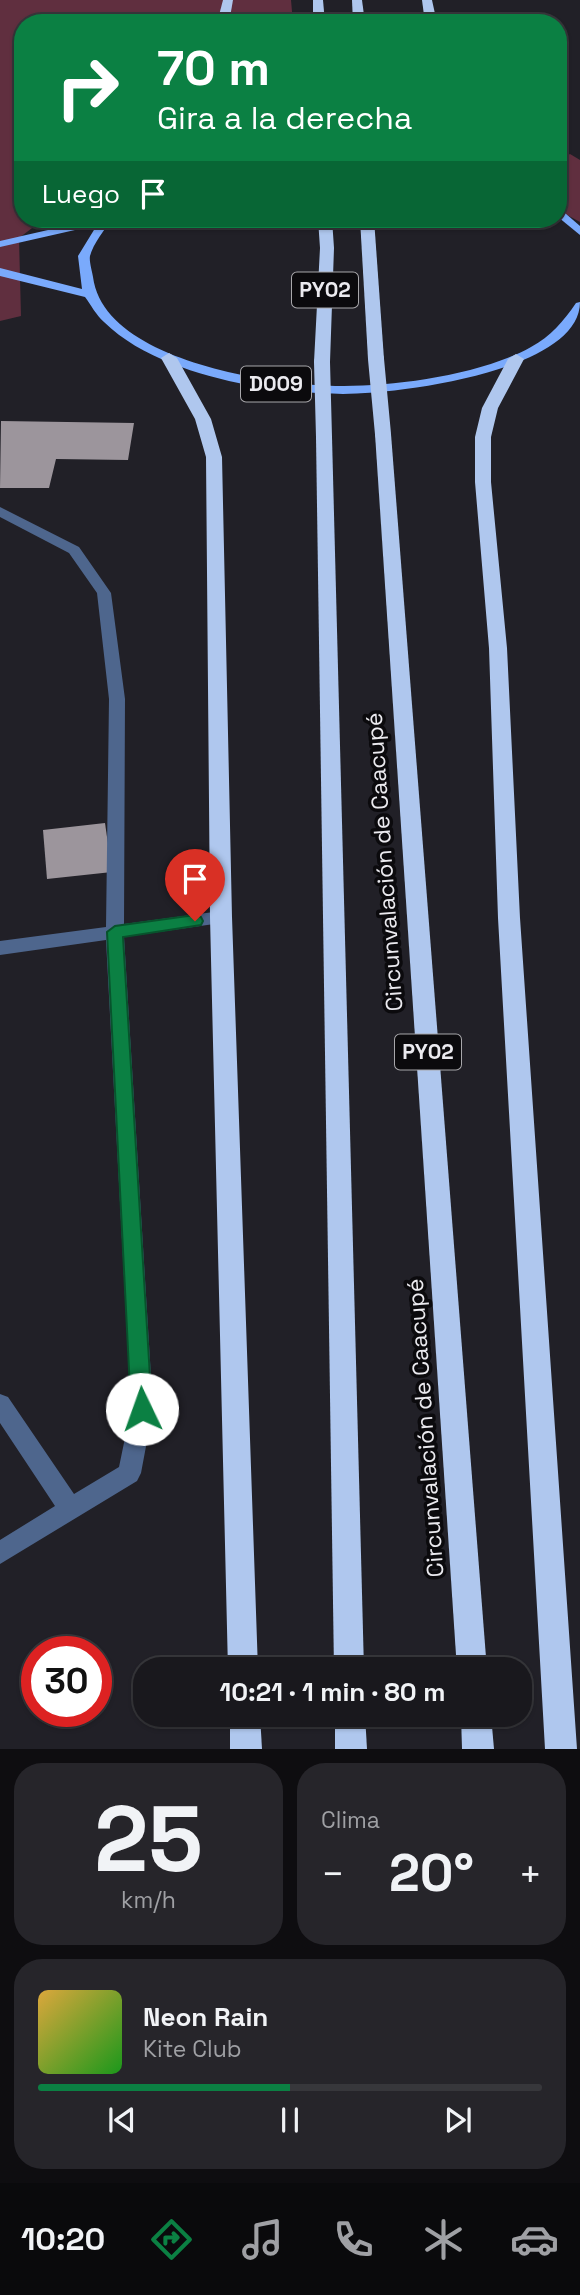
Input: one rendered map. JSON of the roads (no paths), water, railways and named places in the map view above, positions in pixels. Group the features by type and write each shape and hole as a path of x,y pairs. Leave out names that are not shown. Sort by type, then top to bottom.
{"highway":[{"name":"Circunvalación de Caacupé","path":"326,228 322,362 349,1657"},
{"name":"Circunvalación de Caacupé","path":"368,228 471,1657"},
{"path":"169,358 203,419 214,457 221,917 243,1657"},
{"path":"516,359 490,408 482,437 483,482 498,648 509,918 561,1749"},
{"path":"245,1727 246,1749"},
{"path":"350,1727 351,1749"},
{"path":"477,1727 478,1749"}],"main road":[{"path":"567,219 580,232"},
{"path":"0,244 68,228"},
{"path":"0,272 89,294 84,256 101,228"},
{"name":"D009","path":"89,294 106,318 132,339 169,358 250,382 344,390 437,382 516,359 562,332 580,330"},
{"name":"D009","path":"562,332 580,306"}],"street":[{"path":"0,511 74,550 104,593 117,699 115,932 142,1409 129,1473 0,1553"},
{"path":"0,948 221,917"},
{"path":"0,1404 70,1509"}]}
